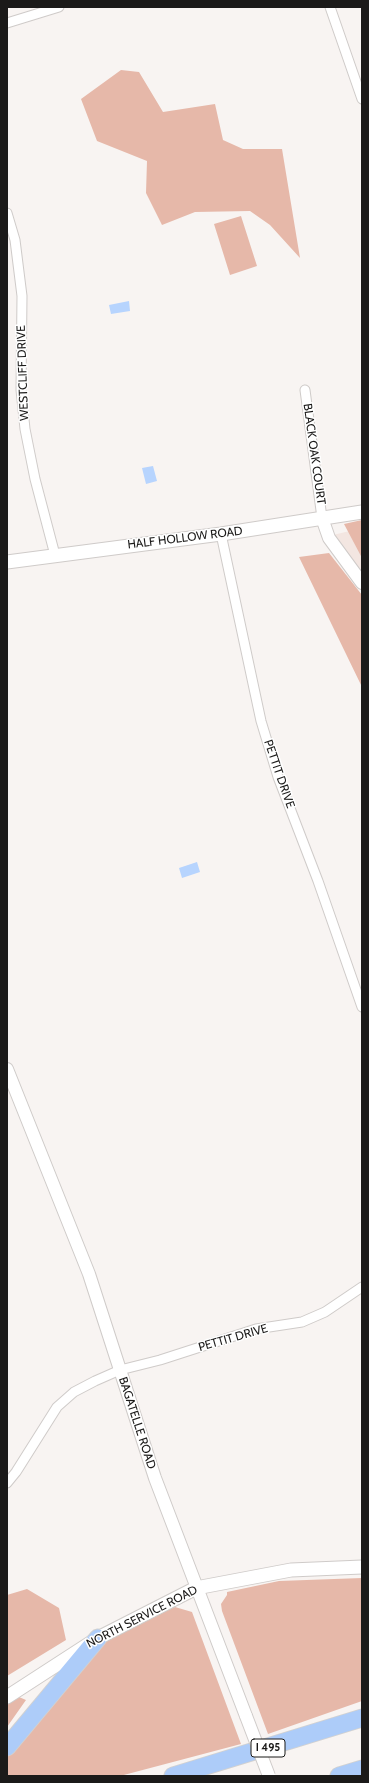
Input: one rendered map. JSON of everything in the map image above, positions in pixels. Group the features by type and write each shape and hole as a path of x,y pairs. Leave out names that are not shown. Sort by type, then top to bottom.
{"highway":[{"path":"7,1747 98,1638"},
{"name":"I 495","path":"173,1776 362,1718"},
{"path":"338,1776 362,1769"}],"main road":[{"name":"HALF HOLLOW ROAD","path":"7,562 221,534 362,512"},
{"name":"NORTH SERVICE ROAD","path":"7,1697 98,1638 196,1588 291,1570 362,1566"}],"street":[{"path":"7,23 59,7"},
{"path":"330,7 362,99"},
{"name":"WESTCLIFF DRIVE","path":"7,212 15,240 22,296 21,390 25,429 35,479 55,555"},
{"name":"BLACK OAK COURT","path":"305,390 322,518"},
{"path":"322,518 329,538 362,583"},
{"name":"PETTIT DRIVE","path":"221,534 261,721 278,777 318,881 362,1007"},
{"name":"BAGATELLE ROAD","path":"7,1069 89,1274 155,1478 269,1776"},
{"name":"PETTIT DRIVE","path":"7,1483 16,1472 57,1407 74,1392 120,1370 160,1360 256,1329 302,1322 325,1312 362,1287"}],"shaded area":[{"path":"121,70 139,72 163,112 215,104 223,140 243,149 282,149 300,258 270,225 250,211 195,212 162,225 146,193 147,161 97,141 81,99"},
{"path":"241,216 257,266 230,275 214,224"},
{"path":"362,520 362,558 344,524"},
{"path":"362,528 362,573 333,535"},
{"path":"329,553 362,595 362,687 299,557"},
{"path":"362,1578 362,1701 268,1734 222,1611 221,1604 227,1595 227,1592 279,1581"},
{"path":"27,1589 59,1608 66,1640 7,1676 7,1595"},
{"path":"175,1607 192,1612 241,1744 120,1776 7,1776 7,1756 94,1648 125,1630"},
{"path":"19,1697 26,1700 7,1727 7,1705"}],"water":[{"path":"129,301 130,311 111,314 109,305"},
{"path":"153,466 157,481 146,484 142,468"},
{"path":"197,862 200,872 182,878 179,868"}]}
